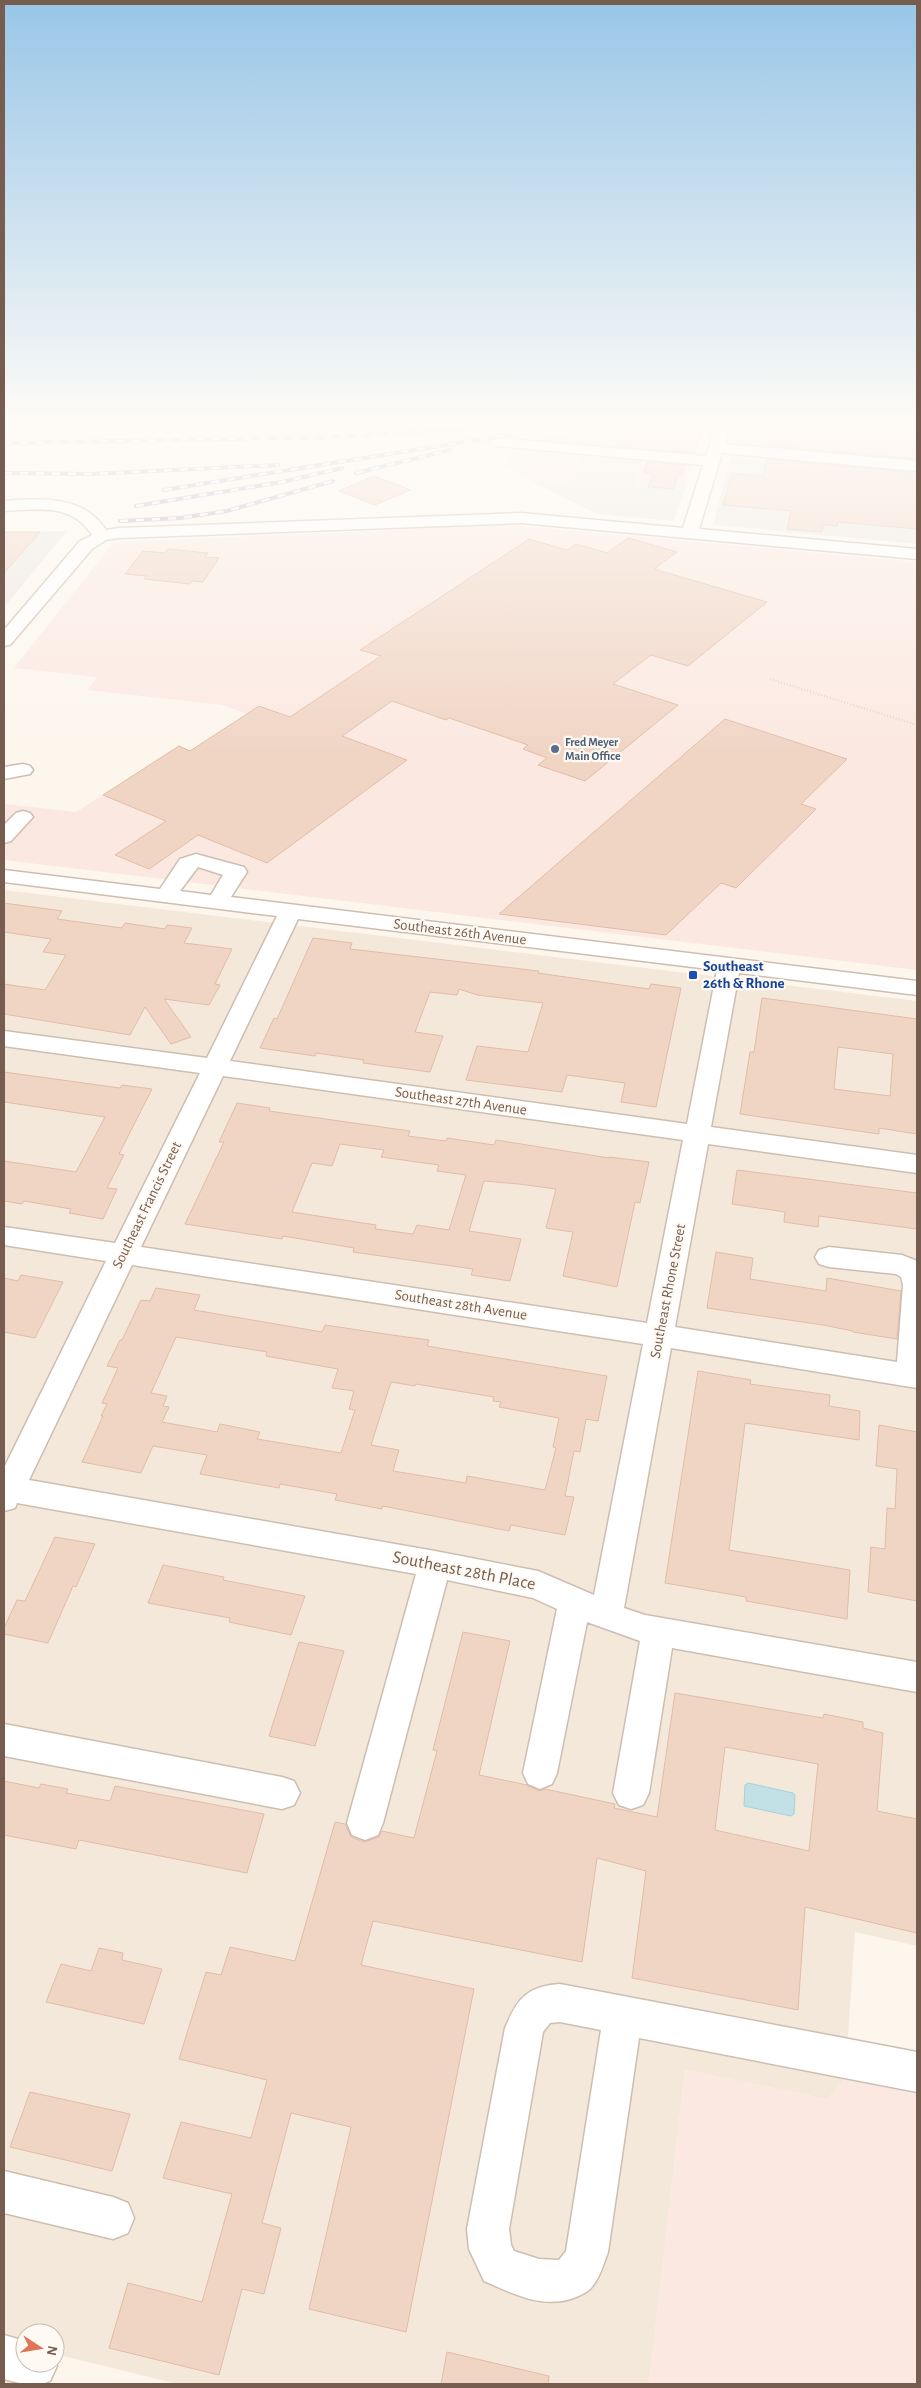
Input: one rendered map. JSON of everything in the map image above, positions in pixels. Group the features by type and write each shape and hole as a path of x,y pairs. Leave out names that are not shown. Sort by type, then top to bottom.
{"street":[{"path":"97,529 101,536"},
{"path":"4,640 74,556 86,545 101,536 136,532 204,529"},
{"path":"638,529 917,554"},
{"path":"690,534 691,529"},
{"path":"4,773 24,770"},
{"path":"4,837 23,817"},
{"path":"166,896 188,864 196,860 236,872 217,902"},
{"name":"Southeast 26th Avenue","path":"4,876 917,988"},
{"name":"Southeast Francis Street","path":"6,1491 291,911"},
{"name":"Southeast Rhone Street","path":"606,1616 729,966"},
{"name":"Southeast 27th Avenue","path":"4,1038 917,1164"},
{"name":"Southeast 28th Avenue","path":"4,1236 914,1376"},
{"path":"829,1257 902,1265 914,1272 917,1285 914,1376"},
{"name":"Southeast 28th Place","path":"6,1491 435,1564 538,1585 606,1616 658,1631 917,1677"},
{"path":"365,1823 435,1564"},
{"path":"540,1773 575,1601"},
{"path":"632,1793 658,1631"},
{"path":"4,1740 282,1793"},
{"path":"623,2016 587,2252 578,2271 565,2280 549,2281 518,2275 499,2266 490,2249 488,2229 524,2028 531,2014 544,2004 560,2003 908,2070"},
{"path":"4,2192 112,2218"}],"path":[{"path":"770,679 917,725"}],"shaded area":[{"name":"Fred Meyer Main Office","path":"408,529 561,529 917,562 917,970 4,860 4,804 76,812 179,746 190,751 247,714 223,705 88,690 97,677 14,668 114,542"},
{"path":"761,529 917,529 917,544"},
{"path":"67,531 4,607 4,532"},
{"path":"4,890 917,1001 917,1946 855,1932 845,2079 827,2099 685,2070 649,2384 178,2384 65,2356 65,2323 15,2323 15,2373 48,2373 44,2384 4,2384"},
{"path":"685,2070 827,2099 845,2079 917,2094 917,2384 649,2384"}],"water":[{"path":"748,1783 793,1793 795,1795 794,1814 791,1816 744,1806 745,1785"}],"building":[{"path":"792,529 822,529 822,532"},
{"path":"4,532 40,532 4,573"},
{"path":"628,538 677,552 654,569 767,602 688,666 651,655 613,684 678,705 585,781 538,765 547,758 523,749 528,745 392,701 342,736 407,760 267,863 198,835 149,869 115,855 166,821 103,795 179,746 190,751 259,706 290,717 381,656 360,650 529,539 567,550 576,544 607,553"},
{"path":"168,549 208,553 205,557 219,558 203,582 192,581 190,584 144,579 147,576 125,574 143,551 165,553"},
{"path":"725,719 847,759 801,804 816,809 736,888 721,883 666,935 499,914"},
{"path":"4,903 62,911 57,919 122,928 125,923 165,929 167,925 192,928 184,943 232,949 215,984 220,985 209,1005 164,999 191,1037 171,1044 145,1007 130,1035 4,1014 4,984 45,990 66,955 43,952 51,939 4,932"},
{"path":"313,938 352,943 350,949 539,971 538,973 649,989 651,984 681,988 656,1107 621,1102 625,1083 567,1075 562,1092 466,1080 477,1046 528,1052 543,1003 477,995 459,989 457,995 430,992 415,1032 443,1036 430,1072 363,1063 364,1060 316,1053 315,1056 260,1048 274,1018 277,1019"},
{"path":"762,998 917,1019 917,1134 879,1128 879,1134 740,1114 750,1052 754,1052","holes":["838,1047 893,1054 890,1096 834,1089"]},
{"path":"4,1072 120,1088 122,1085 152,1089 119,1154 124,1155 107,1188 117,1189 103,1219 69,1213 71,1209 24,1201 22,1204 4,1201 4,1161 76,1172 105,1117 4,1102"},
{"path":"237,1103 270,1108 269,1111 410,1131 408,1136 446,1141 447,1138 494,1145 496,1140 609,1158 649,1162 640,1203 635,1202 617,1287 563,1276 573,1232 546,1228 556,1189 484,1181 469,1231 521,1239 510,1281 471,1275 473,1269 353,1252 354,1248 283,1236 282,1239 185,1224 224,1142 219,1142","holes":["340,1144 384,1150 381,1157 439,1165 437,1171 466,1175 449,1230 417,1225 413,1234 375,1229 376,1225 292,1212 312,1163 332,1166"]},
{"path":"737,1170 917,1193 917,1229 819,1216 818,1227 784,1222 785,1212 732,1204"},
{"path":"716,1252 753,1258 750,1279 826,1291 827,1278 901,1291 897,1339 823,1325 707,1308"},
{"path":"21,1275 63,1282 35,1338 4,1332 4,1278 18,1281"},
{"path":"156,1288 200,1295 194,1310 322,1332 325,1325 429,1340 427,1346 607,1376 598,1421 586,1419 580,1452 574,1451 565,1496 574,1497 565,1535 511,1525 509,1531 383,1506 382,1509 335,1500 337,1494 280,1484 279,1488 200,1474 207,1455 153,1446 141,1473 82,1462 103,1416 101,1416 107,1404 102,1403 118,1368 107,1366 141,1300 150,1301","holes":["176,1337 267,1352 266,1356 338,1369 332,1388 354,1391 349,1409 355,1410 341,1453 257,1439 260,1432 220,1424 217,1432 162,1422 169,1407 163,1406 167,1396 151,1393","391,1382 415,1386 416,1384 494,1397 493,1401 501,1402 499,1407 559,1418 553,1447 556,1448 545,1490 467,1476 466,1483 393,1471 399,1450 371,1445"]},
{"path":"698,1371 751,1380 750,1384 830,1395 829,1406 860,1411 859,1440 745,1423 729,1550 850,1570 847,1619 746,1601 746,1597 665,1583"},
{"path":"879,1425 917,1432 917,1601 868,1592 871,1547 885,1549 887,1508 895,1509 897,1469 876,1466"},
{"path":"55,1537 95,1544 76,1587 73,1586 48,1643 4,1634 4,1628 17,1600 25,1601"},
{"path":"163,1565 224,1577 223,1580 305,1596 291,1635 229,1622 230,1618 148,1603"},
{"path":"463,1632 510,1641 479,1775 527,1785 539,1791 545,1789 615,1804 614,1808 657,1817 675,1693 823,1718 824,1714 863,1722 863,1728 883,1733 877,1811 917,1819 917,1933 805,1907 798,2010 632,1978 646,1871 597,1858 582,1962 373,1921 361,1965 474,1989 406,2332 309,2309 351,2127 291,2113 262,2223 281,2228 264,2294 242,2289 219,2375 109,2348 128,2283 202,2302 232,2194 163,2178 181,2122 251,2138 267,2080 179,2059 206,1972 221,1975 230,1947 295,1961 335,1822 345,1824 351,1837 364,1842 379,1837 382,1831 414,1838 437,1751 433,1750","holes":["725,1747 818,1764 809,1851 715,1830"]},
{"path":"299,1642 344,1651 315,1746 269,1736"},
{"path":"4,1781 39,1788 41,1784 68,1789 66,1793 110,1801 115,1786 264,1814 247,1873 79,1840 76,1849 4,1835"},
{"path":"99,1948 123,1953 122,1960 162,1969 144,2024 46,2002 61,1964 91,1971"},
{"path":"30,2092 130,2114 112,2171 10,2147"},
{"path":"447,2352 549,2376 548,2384 441,2384"}],"place":[{"name":"Fred Meyer Main Office","path":"555,749"},
{"name":"Southeast 26th & Rhone","path":"693,975"}]}
